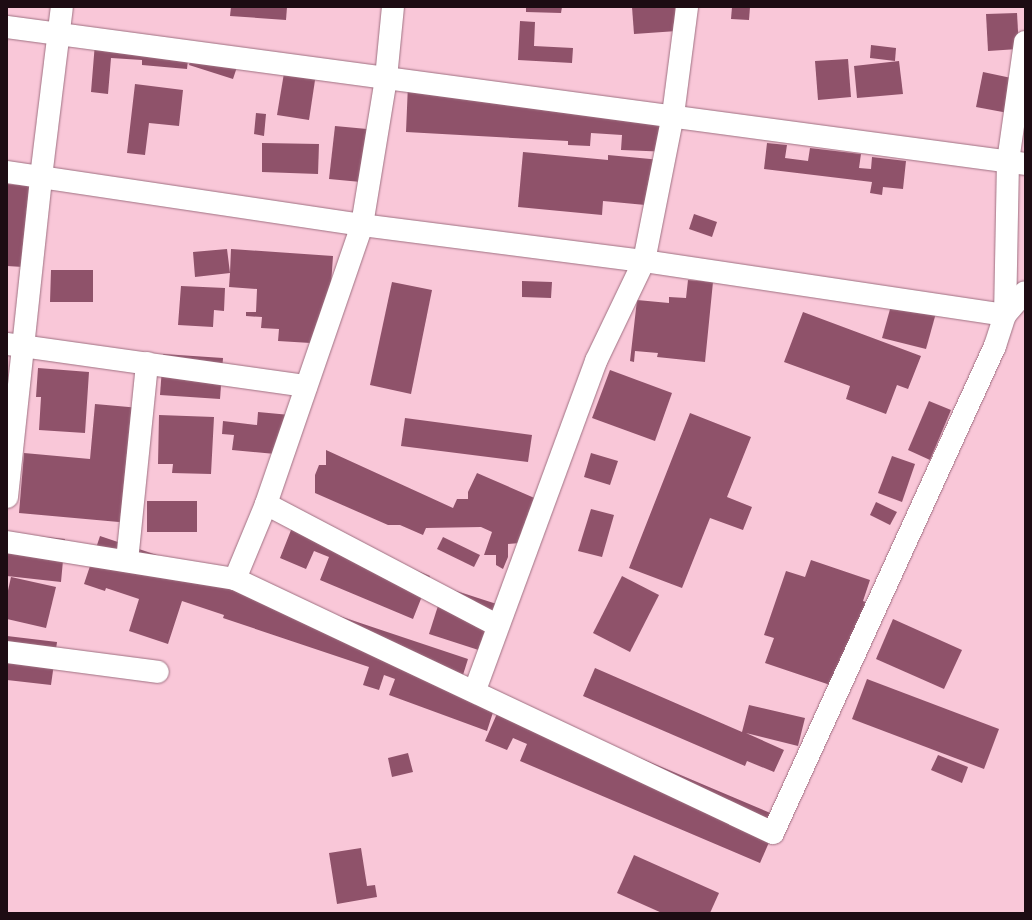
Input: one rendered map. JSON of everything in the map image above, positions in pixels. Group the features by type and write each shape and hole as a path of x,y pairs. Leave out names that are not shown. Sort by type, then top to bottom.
{"street":[{"path":"7,497 15,345 41,177 62,7"},
{"path":"235,579 266,504 362,225 386,78 393,7"},
{"path":"475,690 596,361 644,261 673,115 687,7"},
{"path":"7,27 1017,162"},
{"path":"7,542 235,579 475,690 773,833 995,346 1005,315 1025,42"},
{"path":"7,172 362,225 644,261 1005,315"},
{"path":"1005,315 1025,292"},
{"path":"15,345 306,386"},
{"path":"127,561 147,363"},
{"path":"266,504 498,626"},
{"path":"7,652 158,672"}],"building":[{"path":"231,7 287,7 286,20 230,16"},
{"path":"526,7 562,7 561,13 526,12"},
{"path":"632,7 675,7 677,31 634,34"},
{"path":"732,7 750,7 749,20 731,19"},
{"path":"1017,13 1019,49 988,51 986,14"},
{"path":"520,21 535,22 534,46 573,48 572,63 518,60"},
{"path":"95,43 189,50 187,69 142,65 142,60 111,58 108,94 91,92"},
{"path":"871,45 896,48 895,61 870,58"},
{"path":"194,50 238,64 233,79 189,65"},
{"path":"848,59 851,97 818,100 815,61"},
{"path":"899,61 903,94 857,98 854,66"},
{"path":"317,67 309,120 277,115 284,73"},
{"path":"983,72 1016,79 1008,113 976,107"},
{"path":"135,84 183,90 179,126 149,123 145,155 127,153"},
{"path":"408,84 673,109 671,152 621,150 622,135 591,133 590,146 568,145 568,141 406,132"},
{"path":"256,113 266,114 264,136 254,134"},
{"path":"335,126 367,129 361,182 329,179"},
{"path":"262,143 319,144 318,174 262,172"},
{"path":"767,143 787,145 785,158 808,161 810,148 861,154 859,168 871,169 872,157 906,161 903,189 883,187 882,195 870,193 872,182 764,169"},
{"path":"523,152 608,160 608,155 661,160 656,206 603,201 602,215 518,207"},
{"path":"7,184 31,186 23,267 7,266"},
{"path":"694,214 717,222 712,237 689,229"},
{"path":"227,249 230,273 195,277 193,252"},
{"path":"231,249 333,256 327,344 278,341 279,329 261,328 262,317 246,316 246,312 256,312 257,289 229,287"},
{"path":"51,270 93,270 93,302 50,302"},
{"path":"688,280 713,282 705,362 657,357 658,353 635,351 634,362 630,361 637,300 669,303 669,297 686,298"},
{"path":"522,281 552,282 551,298 522,297"},
{"path":"392,282 432,290 411,394 370,385"},
{"path":"181,286 225,288 224,311 214,310 213,327 178,325"},
{"path":"892,302 936,313 926,349 882,338"},
{"path":"803,312 921,356 908,389 897,385 886,414 846,399 850,386 784,362"},
{"path":"163,354 223,358 220,399 160,395"},
{"path":"38,368 89,372 85,433 39,430 41,397 36,397"},
{"path":"610,370 672,393 655,441 592,418"},
{"path":"929,401 951,410 930,460 908,450"},
{"path":"95,404 140,408 130,523 19,513 24,453 90,459"},
{"path":"258,412 290,415 286,455 232,450 234,435 222,434 223,421 257,425"},
{"path":"690,413 751,437 727,497 752,507 743,530 710,518 682,588 629,568"},
{"path":"159,415 214,417 211,474 172,473 173,464 158,464"},
{"path":"405,418 532,435 528,462 401,446"},
{"path":"326,450 453,508 457,499 468,499 468,492 477,473 539,500 520,543 508,544 508,557 503,569 496,565 496,555 484,555 492,532 481,527 426,528 423,535 400,525 388,525 315,493 315,475 319,465 326,465"},
{"path":"591,453 618,461 610,485 584,477"},
{"path":"892,456 915,464 902,502 878,493"},
{"path":"147,501 197,501 197,532 147,532"},
{"path":"876,502 897,512 890,525 870,515"},
{"path":"591,509 614,515 602,557 578,551"},
{"path":"295,520 430,576 413,619 320,580 329,557 314,551 306,569 280,558"},
{"path":"8,533 65,539 61,582 7,576"},
{"path":"100,536 468,659 457,694 495,706 487,731 389,695 395,679 384,675 379,690 363,685 369,667 223,618 224,615 182,601 168,644 129,631 139,599 106,588 105,591 84,584"},
{"path":"443,537 480,555 474,567 437,549"},
{"path":"811,560 870,580 863,601 868,603 839,688 765,663 774,638 764,635 786,571 805,577"},
{"path":"622,576 659,595 630,652 593,633"},
{"path":"11,577 56,587 46,628 7,619 7,595"},
{"path":"444,587 509,608 494,655 429,634"},
{"path":"893,619 962,650 944,689 876,659"},
{"path":"7,636 57,642 51,685 7,680"},
{"path":"595,668 742,732 749,705 805,718 798,746 746,733 784,750 774,772 747,761 745,766 583,696"},
{"path":"867,679 999,729 984,769 852,719"},
{"path":"503,700 780,817 760,863 520,761 527,744 513,738 507,750 485,741"},
{"path":"408,753 413,772 392,777 388,758"},
{"path":"938,755 968,767 962,783 931,770"},
{"path":"361,848 367,886 375,885 377,897 337,904 329,853"},
{"path":"634,855 719,893 710,913 662,913 617,893"}]}
